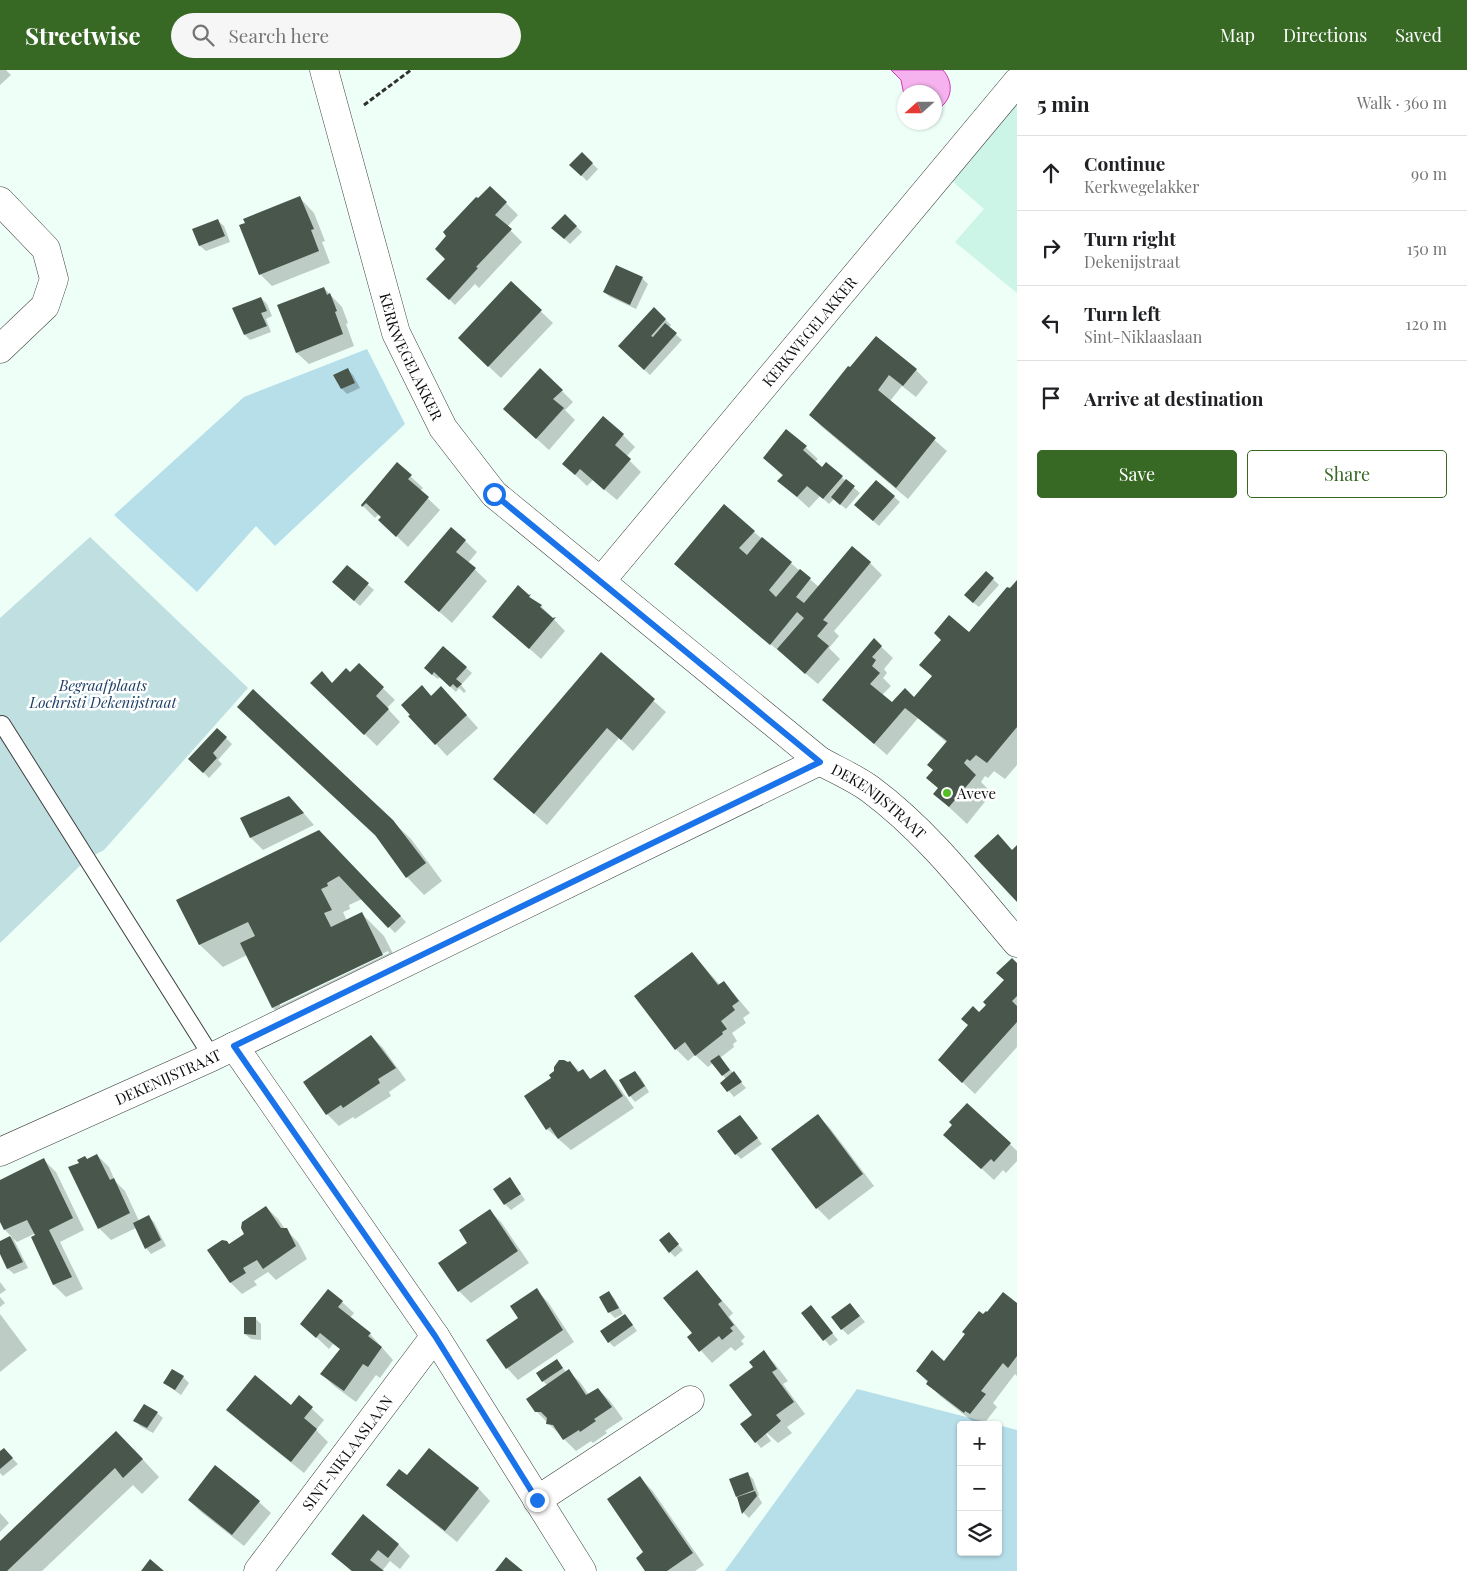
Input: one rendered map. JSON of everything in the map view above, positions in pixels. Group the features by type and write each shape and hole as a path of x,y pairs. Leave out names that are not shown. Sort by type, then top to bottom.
{"street":[{"name":"KERKWEGELAKKER","path":"324,70 396,333 443,428 494,494 820,762"},
{"name":"KERKWEGELAKKER","path":"601,582 1017,82"},
{"path":"0,201 46,249 54,280 45,306 0,348"},
{"name":"DEKENIJSTRAAT","path":"0,1152 223,1052 820,762 869,789 937,848 1017,943"},
{"path":"223,1052 435,1336 582,1571"},
{"name":"SINT-NIKLAASLAAN","path":"258,1571 435,1336"},
{"path":"537,1500 690,1400"}],"lane":[{"path":"2,724 223,1052"}],"path":[{"path":"339,123 411,70"}],"green space":[{"path":"1017,101 1017,293 955,242 984,209 951,180"},
{"name":"Begraafplaats Lochristi Dekenijstraat","path":"90,537 248,688 104,850 87,859 0,943 0,618"}],"shaded area":[{"path":"891,70 943,70 949,81 950,92 942,106 942,85 902,85 901,80"},
{"path":"367,349 405,424 275,546 256,526 197,592 114,515 244,397"},
{"path":"857,1389 982,1421 957,1421 957,1556 1002,1556 1002,1426 1017,1430 1017,1571 725,1571"}],"building":[{"path":"582,152 593,163 581,176 569,165"},
{"path":"490,186 507,202 495,215 512,229 476,267 478,268 449,300 426,279 445,259 435,249 446,236 443,232 476,197 478,198"},
{"path":"300,196 314,229 311,230 319,251 259,275 239,225 245,223 243,219"},
{"path":"565,214 577,226 564,239 551,228"},
{"path":"218,219 225,236 199,246 192,229"},
{"path":"616,265 643,277 630,305 603,292"},
{"path":"511,281 542,310 488,367 458,338"},
{"path":"324,287 327,295 330,293 343,334 296,353 277,305"},
{"path":"261,297 267,311 261,313 267,326 244,335 232,308"},
{"path":"654,307 666,319 651,336 653,337 665,323 677,333 644,370 618,346"},
{"path":"876,336 917,369 903,386 889,375 878,390 936,438 896,488 809,415 848,366 850,367"},
{"path":"348,368 355,383 341,389 333,375"},
{"path":"540,368 563,390 553,399 564,408 536,439 503,409"},
{"path":"603,416 624,434 615,445 631,459 604,490 580,469 575,475 562,464"},
{"path":"786,429 807,446 803,450 822,467 826,462 843,476 823,499 807,486 797,497 777,481 783,475 763,458"},
{"path":"397,462 412,475 408,479 429,497 396,537 378,520 381,517 366,503 362,507 361,505"},
{"path":"846,479 855,486 840,505 831,497"},
{"path":"876,480 895,496 873,521 854,505"},
{"path":"724,504 755,531 739,548 747,555 762,537 792,562 769,590 776,597 800,569 811,578 796,597 804,603 852,546 871,562 823,620 828,623 817,636 829,646 805,674 777,649 804,618 797,612 770,645 674,564"},
{"path":"451,527 466,540 456,552 476,568 439,612 404,582"},
{"path":"347,565 369,583 354,601 332,582"},
{"path":"986,571 994,578 973,603 964,595"},
{"path":"1017,580 1017,727 987,763 976,755 970,761 967,759 964,763 976,775 949,807 933,794 938,788 926,778 933,770 927,765 947,741 905,708 874,744 822,700 874,638 882,646 872,657 876,660 872,666 880,673 870,684 892,702 905,688 914,697 932,676 919,665 941,640 934,633 949,615 969,632 1007,587 1010,588"},
{"path":"518,585 529,595 531,594 529,597 542,605 540,607 553,618 556,617 529,649 492,617"},
{"path":"443,646 467,667 456,679 462,684 457,688 453,684 450,687 434,672 432,675 424,668"},
{"path":"601,652 655,699 621,740 607,728 534,814 493,779"},
{"path":"359,663 384,687 376,696 389,709 364,735 310,683 322,671 332,683 346,668 350,672"},
{"path":"422,685 431,696 441,686 467,715 435,745 408,716 410,715 401,705"},
{"path":"253,689 393,820 426,863 406,878 375,835 237,707"},
{"path":"217,728 227,737 213,753 217,758 203,773 188,759"},
{"path":"289,796 304,813 250,838 240,818"},
{"path":"319,830 401,916 388,928 339,876 327,883 328,886 321,889 332,910 324,913 331,927 362,912 383,955 272,1008 240,943 255,936 248,922 199,945 176,900"},
{"path":"998,834 1012,850 1017,845 1017,902 974,856"},
{"path":"692,952 718,985 724,981 739,1001 732,1006 735,1010 721,1021 727,1029 722,1032 723,1034 695,1056 685,1042 675,1050 634,996"},
{"path":"1012,958 1017,963 1017,996 1012,1001 1017,1006 1017,1022 962,1083 938,1060 968,1025 961,1019 973,1006 979,1012 986,1005 983,1002 1004,980 996,973"},
{"path":"371,1035 396,1068 378,1079 380,1083 343,1108 341,1105 326,1115 303,1082"},
{"path":"719,1055 730,1070 722,1076 710,1061"},
{"path":"559,1060 570,1061 578,1072 583,1069 590,1079 605,1069 623,1096 558,1139 550,1127 546,1130 524,1096 551,1078 549,1075 554,1071 554,1067"},
{"path":"635,1071 645,1086 629,1097 619,1080"},
{"path":"734,1071 742,1082 727,1092 720,1083"},
{"path":"967,1103 1011,1143 994,1162 991,1159 981,1169 943,1135 952,1125 949,1122"},
{"path":"818,1114 863,1174 816,1209 771,1149"},
{"path":"740,1115 758,1138 735,1155 717,1131"},
{"path":"97,1154 110,1180 114,1178 130,1213 98,1229 68,1167 79,1163 77,1160 85,1156 87,1159"},
{"path":"44,1158 73,1218 49,1230 72,1277 53,1285 31,1237 35,1235 27,1220 4,1230 0,1222 0,1180"},
{"path":"510,1177 521,1194 504,1205 493,1189"},
{"path":"266,1206 281,1228 287,1228 296,1246 263,1269 257,1260 243,1268 246,1273 230,1283 207,1250 222,1240 227,1241 229,1244 244,1234 241,1228 242,1222"},
{"path":"490,1209 518,1251 458,1292 438,1263 467,1243 459,1230"},
{"path":"149,1215 161,1240 145,1249 133,1223"},
{"path":"669,1232 679,1244 669,1253 659,1240"},
{"path":"10,1236 23,1262 7,1269 0,1254 0,1241"},
{"path":"697,1270 722,1301 718,1304 734,1325 730,1328 733,1331 722,1340 719,1336 699,1352 687,1337 692,1333 663,1298"},
{"path":"537,1288 563,1330 506,1369 486,1340 518,1318 510,1306"},
{"path":"328,1289 343,1301 338,1307 371,1333 368,1336 382,1347 368,1367 363,1364 344,1391 320,1374 340,1349 320,1333 316,1338 300,1324"},
{"path":"609,1291 619,1308 608,1313 599,1297"},
{"path":"1003,1292 1017,1303 1017,1356 1008,1368 1003,1363 981,1391 986,1394 970,1414 965,1411 964,1413 926,1384 928,1381 916,1371 932,1350 944,1361 965,1334 962,1332 979,1311 983,1314 987,1312"},
{"path":"850,1303 860,1316 841,1330 831,1317"},
{"path":"811,1305 833,1333 823,1341 801,1313"},
{"path":"625,1314 633,1325 608,1343 600,1331"},
{"path":"244,1317 256,1317 256,1335 244,1334"},
{"path":"764,1350 777,1369 772,1372 794,1402 776,1415 781,1421 755,1443 740,1424 752,1415 729,1385 753,1367 749,1362"},
{"path":"557,1359 563,1368 542,1382 536,1373"},
{"path":"172,1369 184,1376 175,1390 163,1383"},
{"path":"569,1369 586,1395 598,1388 612,1407 594,1419 596,1421 580,1432 579,1430 563,1440 553,1425 546,1424 547,1418 541,1412 535,1412 526,1399"},
{"path":"255,1375 291,1405 299,1395 313,1407 304,1418 317,1429 291,1462 226,1410"},
{"path":"144,1404 158,1412 147,1428 133,1421"},
{"path":"116,1431 143,1459 123,1478 115,1468 7,1571 0,1571 0,1541"},
{"path":"4,1448 13,1458 0,1469 0,1451"},
{"path":"429,1448 479,1488 445,1531 386,1485 399,1469 407,1475"},
{"path":"215,1465 260,1501 232,1535 188,1500"},
{"path":"748,1472 754,1490 736,1497 729,1479"},
{"path":"640,1476 693,1553 667,1571 645,1571 636,1558 643,1552 607,1499"},
{"path":"755,1491 757,1496 742,1514 737,1497"},
{"path":"363,1514 399,1544 388,1558 378,1550 370,1560 384,1571 352,1571 331,1554"},
{"path":"506,1557 523,1571 495,1571"},
{"path":"150,1559 164,1571 141,1571"}],"place":[{"name":"Aveve","path":"947,793"}],"route":[{"path":"494,494 820,762 234,1046 435,1336 537,1500"}]}
